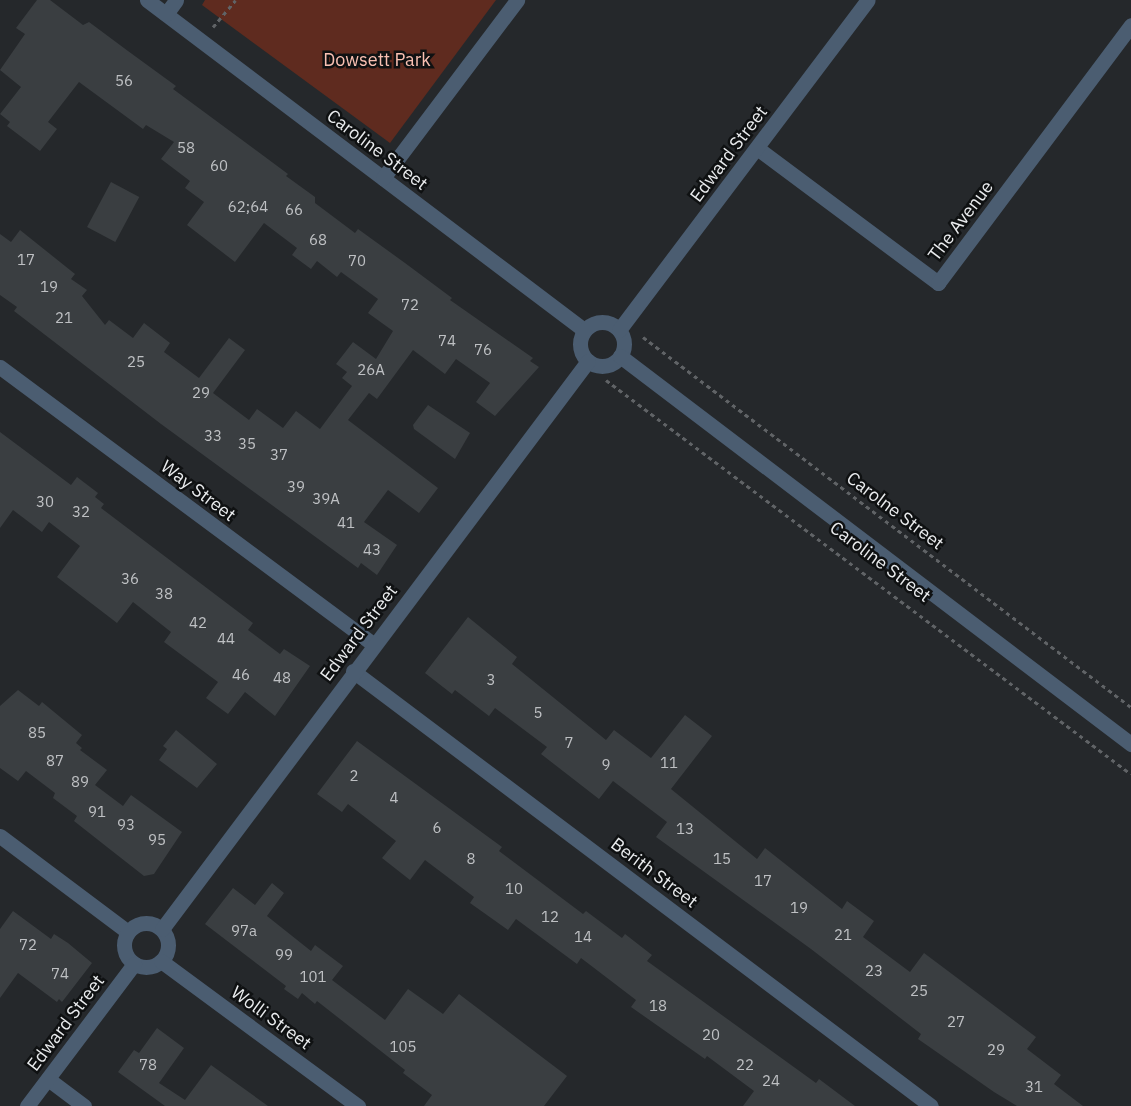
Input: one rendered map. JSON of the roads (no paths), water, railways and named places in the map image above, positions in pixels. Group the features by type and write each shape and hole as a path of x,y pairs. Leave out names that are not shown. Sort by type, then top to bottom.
{"street":[{"name":"Caroline Street","path":"147,0 584,330"},
{"path":"166,14 176,0"},
{"path":"383,178 517,0"},
{"name":"Edward Street","path":"619,330 868,0"},
{"name":"The Avenue","path":"757,148 938,283 1131,25"},
{"path":"602,322 619,330 624,343 620,356 602,366 588,361 580,346 584,330 602,322"},
{"name":"Caroline Street","path":"620,356 1131,744"},
{"name":"Edward Street","path":"162,929 373,644 588,361"},
{"name":"Way Street","path":"0,366 373,644"},
{"name":"Berith Street","path":"353,671 932,1106"},
{"path":"0,836 128,932"},
{"path":"144,922 162,929 168,949 161,961 148,966 134,964 125,953 128,932 144,922"},
{"name":"Wolli Street","path":"161,961 358,1106"},
{"name":"Edward Street","path":"27,1106 134,964"},
{"path":"48,1079 84,1106"}],"park label":[{"name":"Dowsett Park","path":"377,60"}]}
